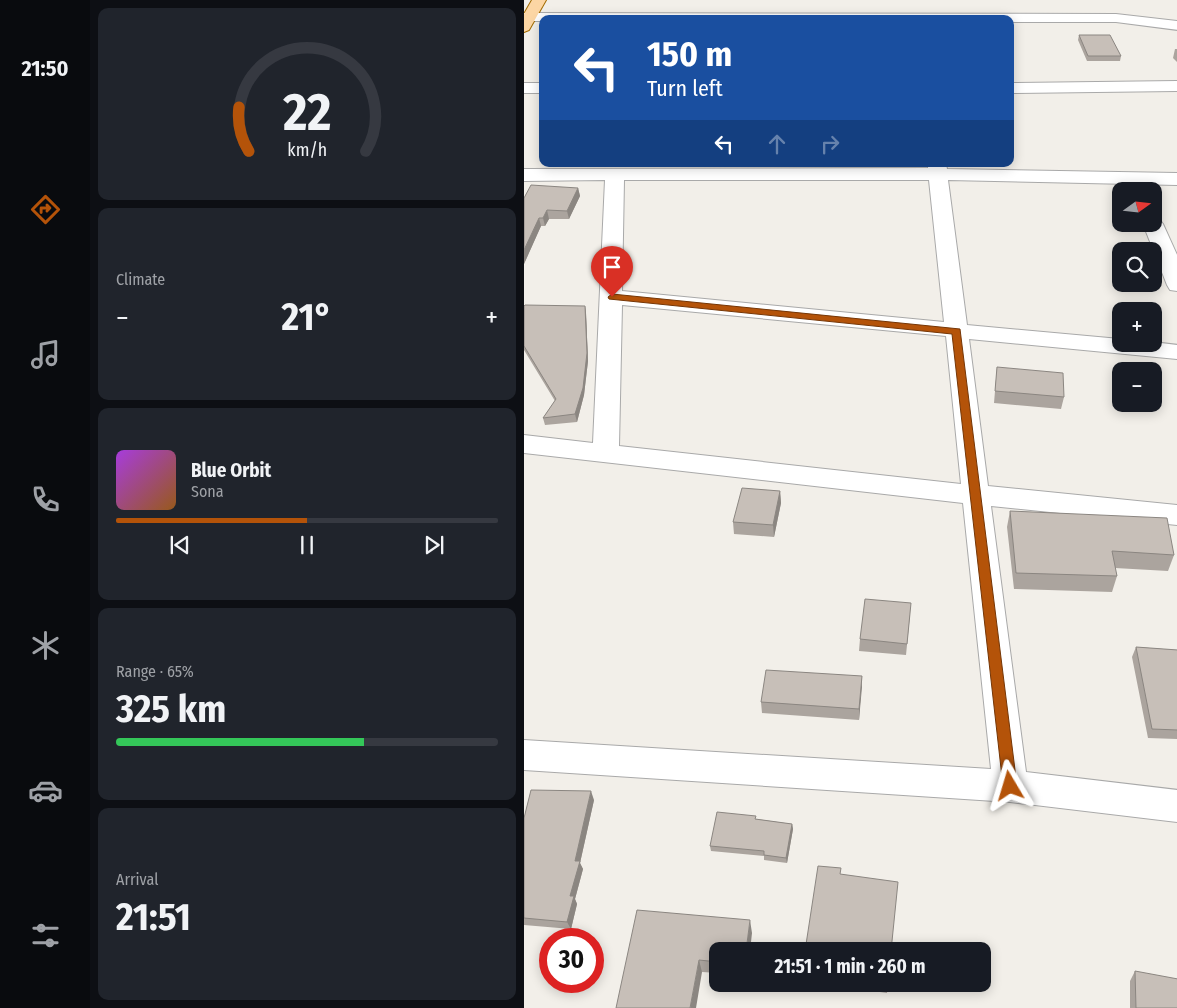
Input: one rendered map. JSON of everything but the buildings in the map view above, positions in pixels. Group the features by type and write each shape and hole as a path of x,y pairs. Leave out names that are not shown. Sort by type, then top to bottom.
{"main road":[{"path":"526,20 539,0"}],"street":[{"path":"757,15 760,0"},
{"path":"916,0 918,15"},
{"path":"1014,18 1116,18 1177,26"},
{"path":"526,20 539,20"},
{"path":"1014,88 1177,86"},
{"path":"524,88 539,88"},
{"path":"938,169 1010,786"},
{"path":"524,175 615,176 938,169 1112,183"},
{"path":"606,454 615,176"},
{"path":"1157,182 1177,179"},
{"path":"1156,232 1177,285"},
{"path":"612,297 1177,352"},
{"path":"524,444 976,495 1177,514"},
{"path":"524,755 1010,786 1177,806"}],"route":[{"path":"612,297 658,300 957,331 1010,786"}]}
